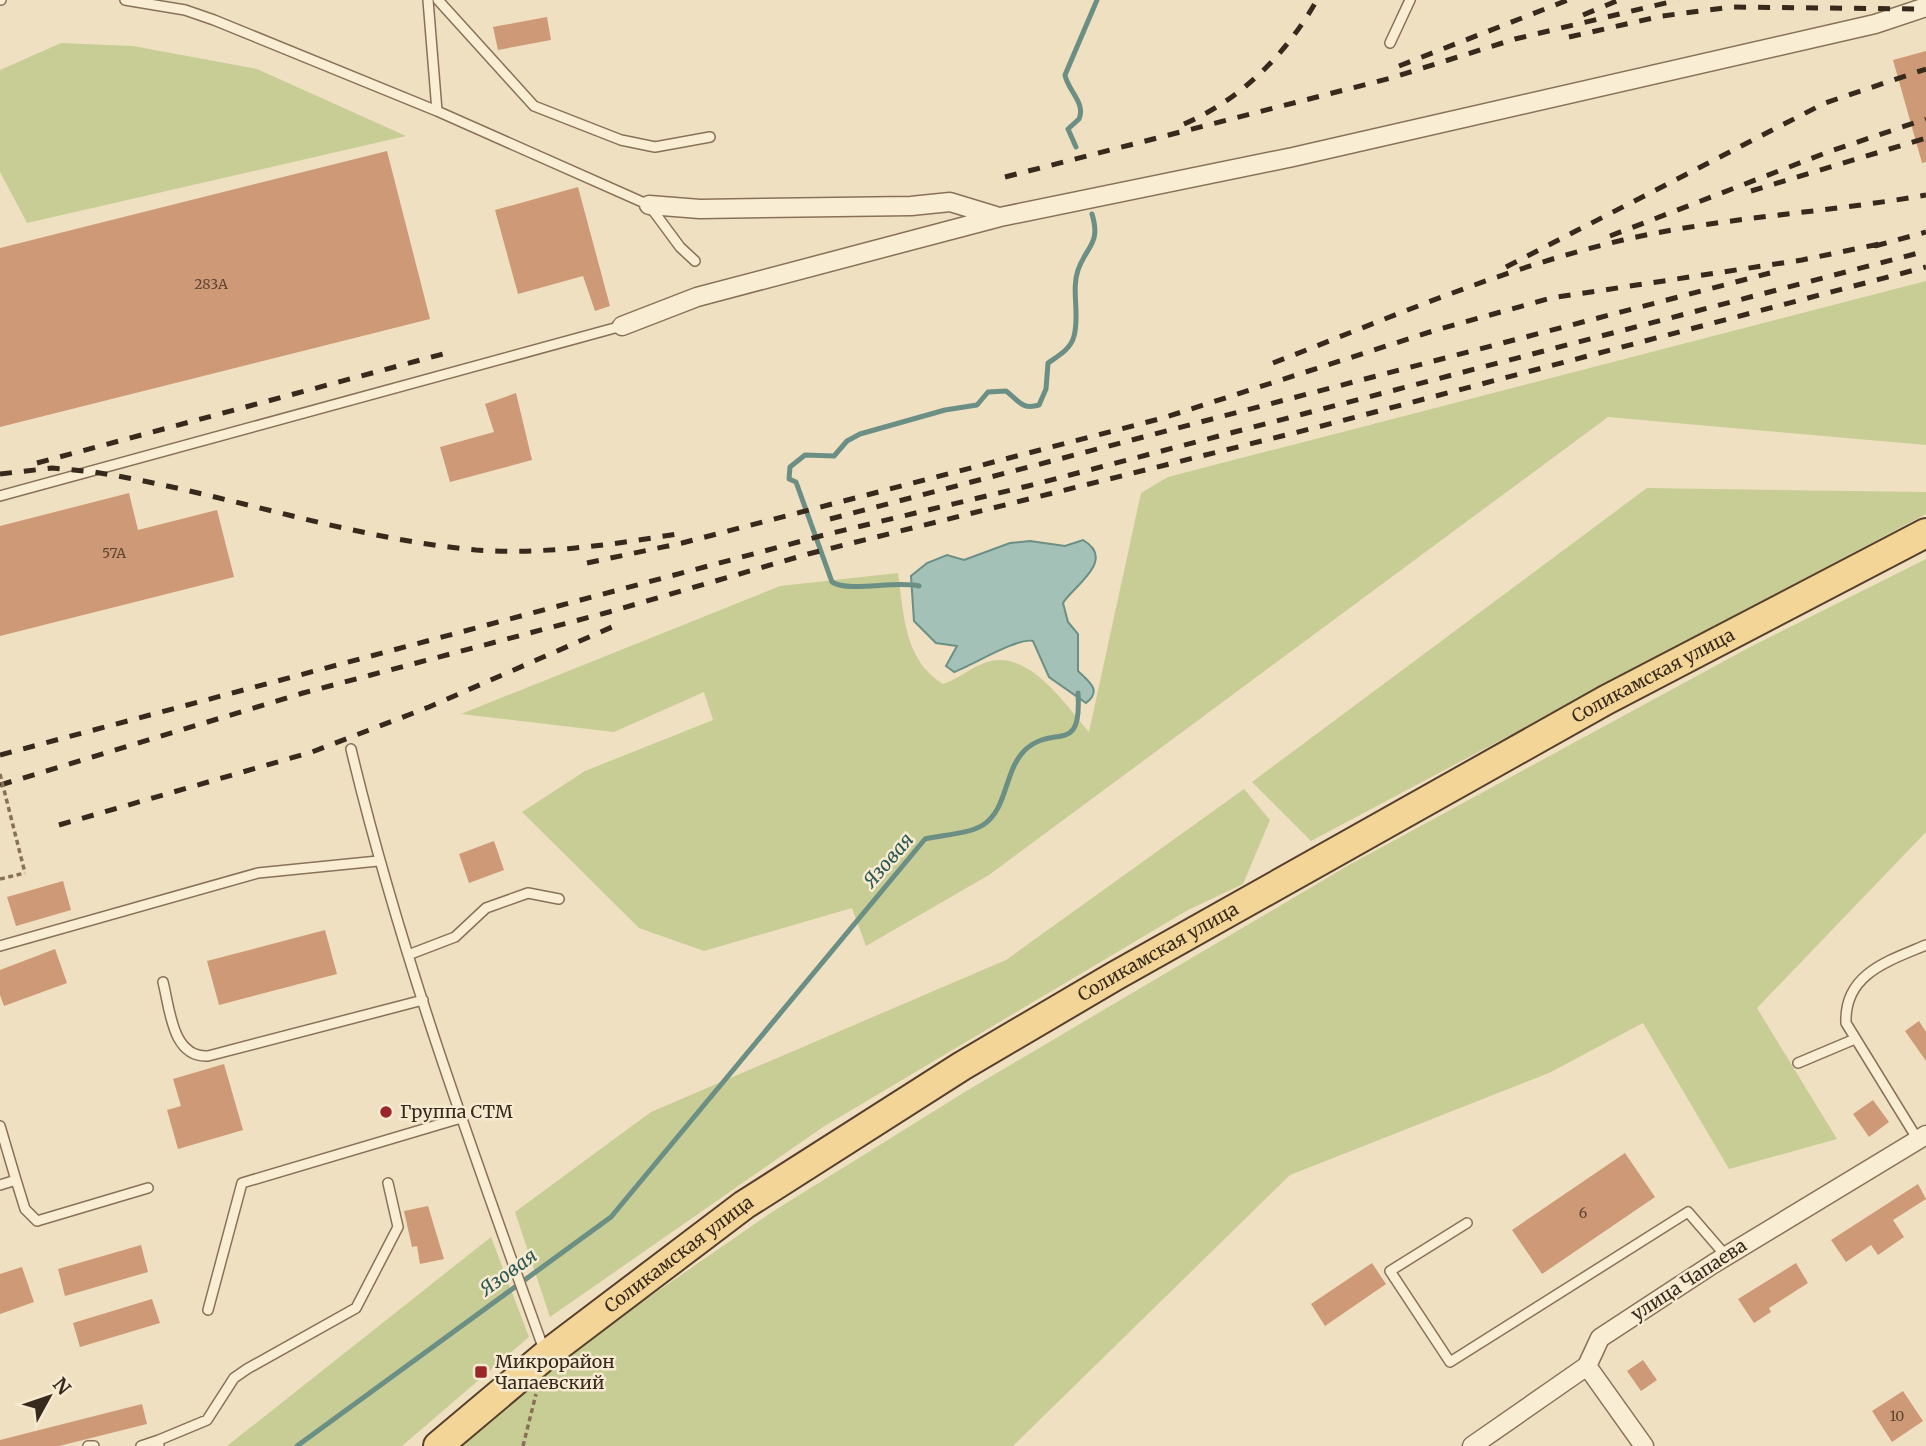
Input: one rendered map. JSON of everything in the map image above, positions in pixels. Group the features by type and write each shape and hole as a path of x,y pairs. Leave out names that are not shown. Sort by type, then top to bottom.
{"main road":[{"name":"Соликамская улица","path":"438,1446 546,1355 744,1205 974,1059 1115,976 1606,700 1926,533"}],"street":[{"path":"622,326 697,297 1000,217 1293,157 1875,24 1926,7"},
{"path":"649,205 700,209 911,206 950,202 1000,217"},
{"name":"улица Чапаева","path":"1472,1446 1587,1366 1600,1338 1726,1256 1922,1137"},
{"path":"1587,1366 1644,1446"}],"lane":[{"path":"125,0 185,10 214,20 437,111 649,205 680,247 695,261"},
{"path":"428,0 437,111"},
{"path":"438,0 534,106 621,140 654,147 710,136"},
{"path":"1390,43 1410,0"},
{"path":"0,496 622,326"},
{"path":"351,749 377,861 461,1118 546,1355"},
{"path":"0,946 258,873 377,861"},
{"path":"408,955 455,937 486,908 527,893 559,899"},
{"path":"1922,1137 1846,1023 1845,1005 1858,983 1878,965 1926,945"},
{"path":"163,982 178,1038 184,1049 195,1057 208,1056 423,1000"},
{"path":"1798,1063 1856,1039"},
{"path":"208,1310 242,1182 461,1118"},
{"path":"0,1126 25,1209 37,1221 148,1188"},
{"path":"0,1185 16,1180"},
{"path":"141,1446 159,1443 207,1420 240,1373 356,1308 398,1227 387,1183"},
{"path":"1467,1223 1390,1271 1450,1362 1688,1212 1726,1256"},
{"path":"88,1446 94,1446"}],"path":[{"path":"0,774 25,873 0,879"},
{"path":"523,1446 546,1355"}],"green space":[{"path":"61,43 133,46 257,69 406,136 27,223 0,172 0,70"},
{"path":"1926,281 1926,445 1608,417 989,875 866,946 852,908 704,951 639,928 522,812 585,771 713,720 704,692 614,732 461,714 780,586 898,573 908,635 920,662 930,674 943,684 987,662 1003,660 1018,664 1046,682 1089,732 1141,493 1168,477"},
{"path":"1647,488 1926,492 1926,514 1311,841 1252,782"},
{"path":"1926,559 1926,832 1757,1008 1837,1139 1729,1169 1643,1023 1549,1073 1290,1175 1013,1446 462,1446 564,1356 772,1212 968,1090 1349,865 1750,647"},
{"path":"1244,789 1270,820 1243,884 1188,910 823,1127 550,1317 515,1212 651,1112 1006,960"},
{"path":"491,1237 529,1337 402,1446 227,1446"}],"water":[{"path":"1083,540 1093,548 1096,556 1094,565 1063,603 1068,622 1078,634 1078,671 1094,690 1086,703 1049,677 1033,641 1006,647 954,672 946,666 957,646 936,643 914,621 911,576 927,563 947,555 964,560 1010,543 1030,541 1065,546"}],"building":[{"path":"547,17 551,40 498,50 493,27"},
{"path":"1926,51 1926,162 1922,163 1893,60"},
{"path":"387,151 430,319 0,427 0,248"},
{"path":"578,187 610,306 595,311 583,276 518,294 495,210"},
{"path":"516,393 532,460 450,482 440,447 494,432 485,404"},
{"path":"129,493 138,530 217,510 234,577 0,636 0,526"},
{"path":"494,841 504,870 469,883 459,854"},
{"path":"63,881 71,910 16,926 7,897"},
{"path":"325,930 337,974 219,1005 207,961"},
{"path":"55,949 67,983 4,1006 0,995 0,970"},
{"path":"1919,1021 1926,1032 1926,1061 1905,1031"},
{"path":"224,1064 243,1130 178,1149 167,1110 181,1106 173,1079"},
{"path":"1873,1100 1889,1122 1869,1137 1853,1114"},
{"path":"1625,1153 1655,1197 1542,1274 1512,1230"},
{"path":"1918,1184 1926,1199 1893,1220 1904,1237 1878,1255 1871,1245 1846,1262 1831,1240"},
{"path":"428,1206 444,1259 420,1264 417,1246 412,1247 404,1211"},
{"path":"141,1245 148,1272 65,1296 58,1269"},
{"path":"1372,1263 1386,1284 1325,1326 1311,1304"},
{"path":"1796,1263 1808,1283 1769,1308 1771,1312 1754,1323 1738,1299"},
{"path":"22,1267 34,1302 0,1314 0,1274"},
{"path":"152,1299 160,1323 80,1347 73,1323"},
{"path":"1643,1360 1657,1380 1641,1391 1627,1371"},
{"path":"1903,1391 1923,1421 1892,1442 1872,1411"},
{"path":"142,1404 147,1424 59,1446 0,1446 0,1440"}],"waterway":[{"name":"Язовая","path":"1076,147 1068,129 1079,119 1081,113 1065,75 1097,0"},
{"name":"Язовая","path":"919,586 898,584 861,587 832,582 796,482 789,479 790,467 805,455 834,456 847,441 860,434 945,410 977,405 988,392 1006,391 1025,405 1039,405 1046,389 1048,363 1067,348 1074,336 1076,278 1094,238 1092,214"},
{"name":"Язовая","path":"297,1446 611,1217 925,839 963,832 983,825 997,809 1013,768 1025,750 1036,742 1071,732 1078,713 1078,693"}],"railway":[{"path":"1184,124 1225,102 1261,73 1291,39 1317,0"},
{"path":"1399,66 1568,0"},
{"path":"1583,15 1619,0"},
{"path":"1005,177 1391,78 1515,39 1678,0"},
{"path":"1569,37 1662,16 1731,7 1926,9"},
{"path":"1506,267 1825,103 1926,69"},
{"path":"1610,236 1828,152 1926,119"},
{"path":"1751,191 1926,138"},
{"path":"1273,363 1490,280 1623,240 1736,220 1926,195"},
{"path":"1875,246 1926,232"},
{"path":"587,563 682,543 1163,418 1436,330 1551,298 1802,260 1884,243"},
{"path":"0,755 828,534 1028,486 1926,251"},
{"path":"0,785 303,693 609,612 808,554 1318,427 1926,267"},
{"path":"830,519 1770,273"},
{"path":"37,463 454,351"},
{"path":"0,474 52,468 94,472 189,491 379,536 476,550 554,550 683,533"},
{"path":"59,825 312,752 429,707 612,627"}],"place":[{"name":"Группа СТМ","path":"386,1112"},
{"name":"Микрорайон Чапаевский","path":"481,1372"}]}
